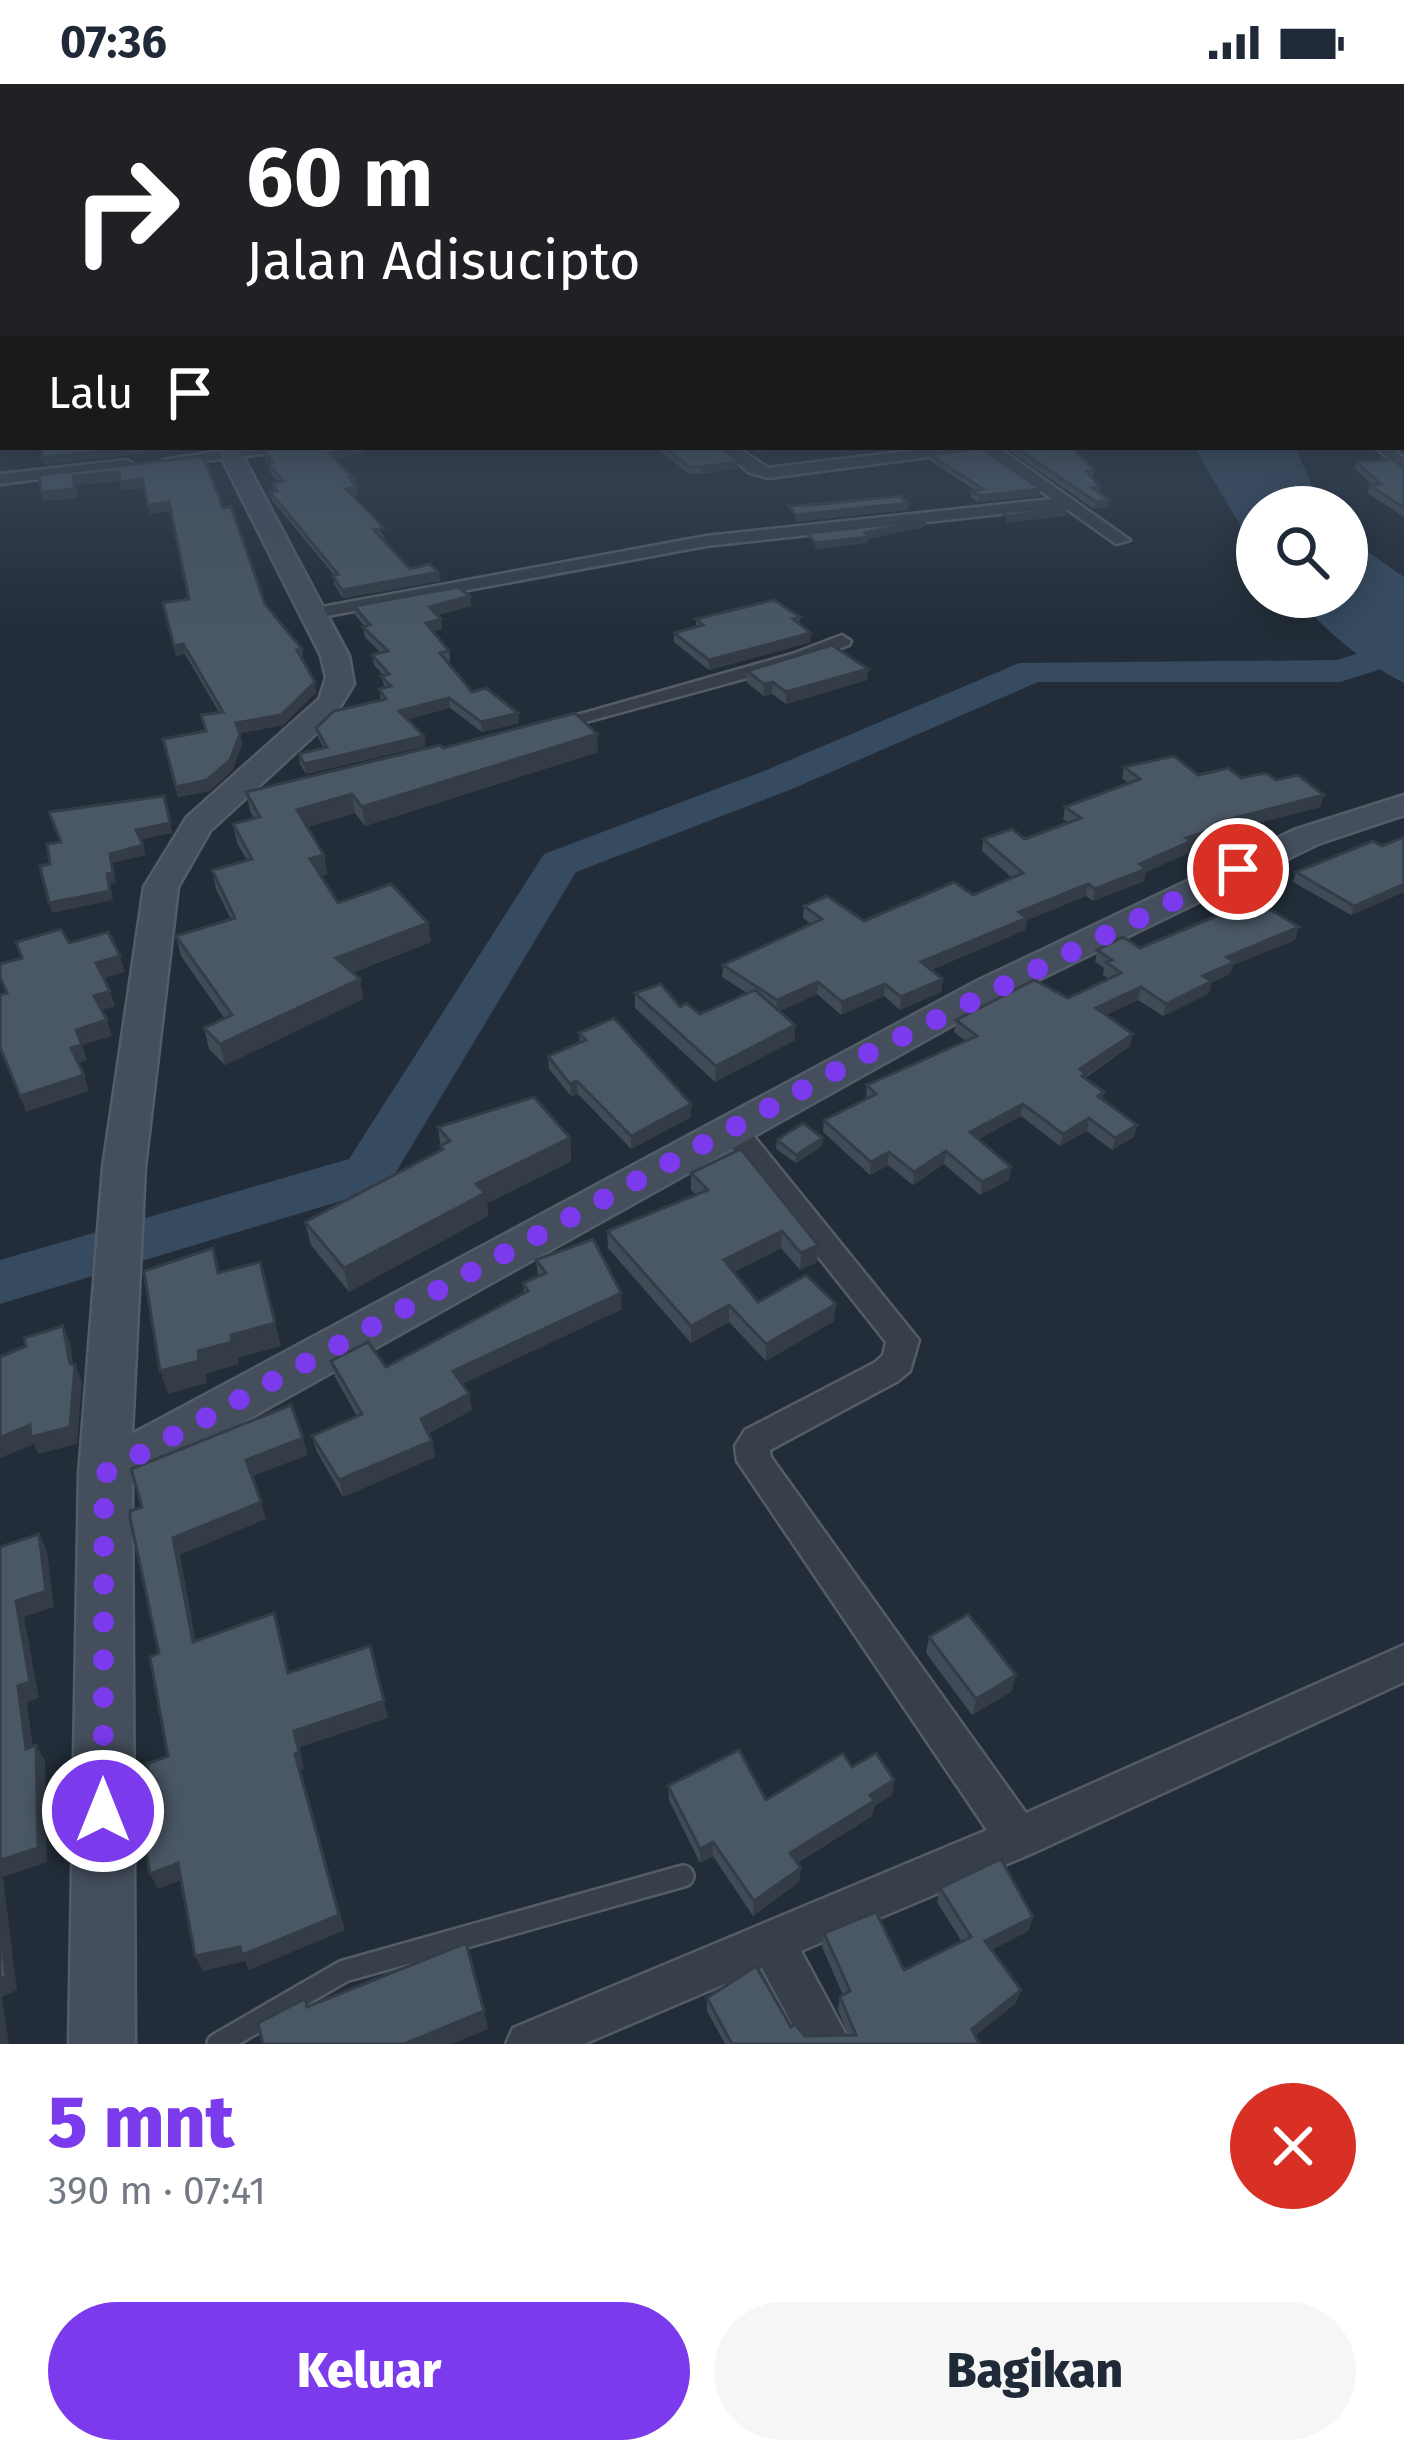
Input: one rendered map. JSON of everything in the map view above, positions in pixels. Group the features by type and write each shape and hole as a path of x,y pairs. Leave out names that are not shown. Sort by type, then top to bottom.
{"main road":[{"path":"102,2044 104,1474 124,1167 161,887 171,858 214,808 333,700 341,669 229,451"},
{"path":"104,1474 930,1021 1306,837 1404,805"}],"street":[{"path":"162,461 219,451"},
{"path":"733,451 753,470 768,473 941,451"},
{"path":"994,451 1122,541"},
{"path":"0,479 139,464"},
{"path":"311,614 765,532 1067,502"},
{"path":"528,732 800,658 842,641"},
{"path":"214,808 259,797"},
{"path":"734,1130 903,1340 898,1362 886,1372 757,1440 752,1446 754,1461 1018,1838"},
{"path":"529,2044 1018,1838 1404,1663"},
{"path":"771,1941 828,2044"}],"lane":[{"path":"218,2044 344,1971 683,1876"}],"water":[{"path":"1197,451 1297,451 1312,486 1236,486 1236,518"},
{"path":"1368,552 1404,577 1404,683 1373,665 1316,618 1368,618"}],"building":[{"path":"42,451 99,451 41,458"},
{"path":"265,451 335,451 329,453 357,487 346,489 384,528 374,530 410,569 429,564 439,572 342,590 333,576 338,574 270,492 277,491 272,483 283,481 267,463 272,463"},
{"path":"670,451 727,451 738,462 701,467 689,467"},
{"path":"987,451 1040,489 979,496 972,491 983,489 930,455"},
{"path":"1022,451 1076,451 1094,470 1087,471 1100,487 1092,488 1110,500 1096,502"},
{"path":"203,456 223,508 231,507 265,604 302,649 297,650 315,682 281,715 236,723 240,734 230,760 207,780 176,787 163,739 206,731 201,715 223,712 183,644 174,646 163,603 189,599 169,502 148,505 142,479 120,482 119,472 74,476 74,489 41,492 39,475"},
{"path":"1392,459 1404,468 1404,508 1370,485 1381,484 1356,462"},
{"path":"900,496 908,503 796,515 789,506 821,504"},
{"path":"1067,507 1007,516 1001,512"},
{"path":"926,520 865,533 869,537 815,543 808,533"},
{"path":"458,587 470,596 429,607 441,619 426,623 449,651 440,653 472,692 486,688 518,713 481,722 449,698 399,711 424,736 304,764 299,754 327,747 316,728 334,711 386,699 379,689 391,686 381,676 389,674 372,655 388,651 363,627 370,625 354,606"},
{"path":"774,600 800,617 793,619 811,633 709,660 674,633 703,625 696,619"},
{"path":"832,645 868,669 786,692 747,671"},
{"path":"575,713 597,734 362,807 352,794 297,810 324,855 310,859 338,903 391,884 428,923 336,958 360,979 220,1044 204,1028 232,1015 176,936 235,918 212,870 252,859 233,824 260,817 246,792"},
{"path":"1174,756 1198,775 1228,768 1241,778 1266,773 1276,780 1298,775 1324,795 1219,822 1224,826 1186,838 1191,841 1140,864 1146,869 1095,889 1088,884 1019,912 1027,918 921,962 943,979 901,997 885,984 842,1002 818,982 777,1000 723,965 822,919 804,906 827,896 864,921 954,882 973,895 1023,873 983,839 1012,829 1025,839 1081,818 1065,807 1140,779 1124,767"},
{"path":"164,796 170,823 136,830 143,845 110,854 110,891 49,903 40,866 50,864 47,844 61,842 49,812"},
{"path":"1404,837 1404,884 1354,906 1296,872 1373,841 1382,846"},
{"path":"1261,904 1299,927 1227,957 1234,962 1203,976 1212,981 1166,1004 1141,987 1096,1008 1133,1034 1080,1069 1086,1074 1082,1076 1104,1092 1098,1096 1137,1125 1115,1138 1089,1118 1063,1134 1023,1104 970,1132 1011,1167 982,1182 946,1151 914,1172 889,1152 871,1162 824,1120 876,1094 867,1085 977,1036 956,1020 1034,980 1068,998 1121,973 1097,950 1123,937 1140,948 1231,910 1238,915"},
{"path":"61,929 69,943 108,932 120,956 96,963 110,991 94,996 107,1020 76,1030 82,1045 71,1048 84,1075 20,1096 0,1047 0,995 7,993 0,964 22,958 16,942"},
{"path":"661,984 680,1007 686,1003 700,1014 755,990 795,1025 716,1066 635,993"},
{"path":"614,1018 691,1104 631,1136 577,1081 570,1084 548,1056 586,1040 579,1033"},
{"path":"534,1097 570,1138 476,1184 485,1193 344,1268 305,1222 443,1149 440,1146 450,1141 438,1127"},
{"path":"803,1123 823,1138 796,1155 777,1140"},
{"path":"741,1149 818,1245 801,1253 782,1231 724,1260 758,1302 806,1275 836,1304 766,1344 729,1305 691,1326 607,1231 708,1190 691,1173"},
{"path":"593,1239 621,1293 453,1371 469,1394 421,1419 432,1441 339,1480 312,1436 362,1414 331,1361 368,1342 386,1367 528,1291 523,1283 546,1273 536,1260"},
{"path":"213,1248 218,1273 260,1262 275,1323 231,1335 232,1342 198,1351 199,1361 160,1371 144,1271"},
{"path":"63,1326 70,1364 75,1365 70,1427 31,1437 30,1425 0,1438 0,1357 26,1346 24,1338"},
{"path":"291,1405 303,1438 246,1460 261,1502 173,1538 193,1642 274,1613 288,1673 370,1646 384,1701 294,1731 299,1753 295,1754 339,1915 242,1955 240,1947 195,1956 178,1863 150,1874 141,1822 155,1817 147,1764 168,1756 150,1657 159,1653 130,1518 130,1511 142,1507 131,1469"},
{"path":"39,1534 46,1591 16,1601 30,1682 18,1686 26,1749 36,1745 38,1848 0,1860 0,1547"},
{"path":"968,1614 1016,1675 976,1699 929,1637"},
{"path":"739,1750 766,1800 843,1753 852,1767 876,1753 894,1780 870,1795 874,1801 790,1853 801,1868 754,1901 713,1842 700,1849 668,1786"},
{"path":"1001,1859 1033,1917 985,1941 1021,1990 972,2029 979,2044 732,2044 707,1998 756,1966 791,2027 795,2024 805,2036 856,2035 840,1997 850,1991 824,1933 876,1912 904,1970 971,1937 940,1888"},
{"path":"0,1924 6,1977 0,1979"},
{"path":"466,1943 484,2011 404,2044 263,2044 258,2023 305,1999 307,2007"}],"waterway":[{"path":"0,1282 368,1173 559,863 778,780 1032,671 1340,671 1404,650"}],"route":[{"path":"103,1811 104,1474 869,1053 1238,869"}]}
